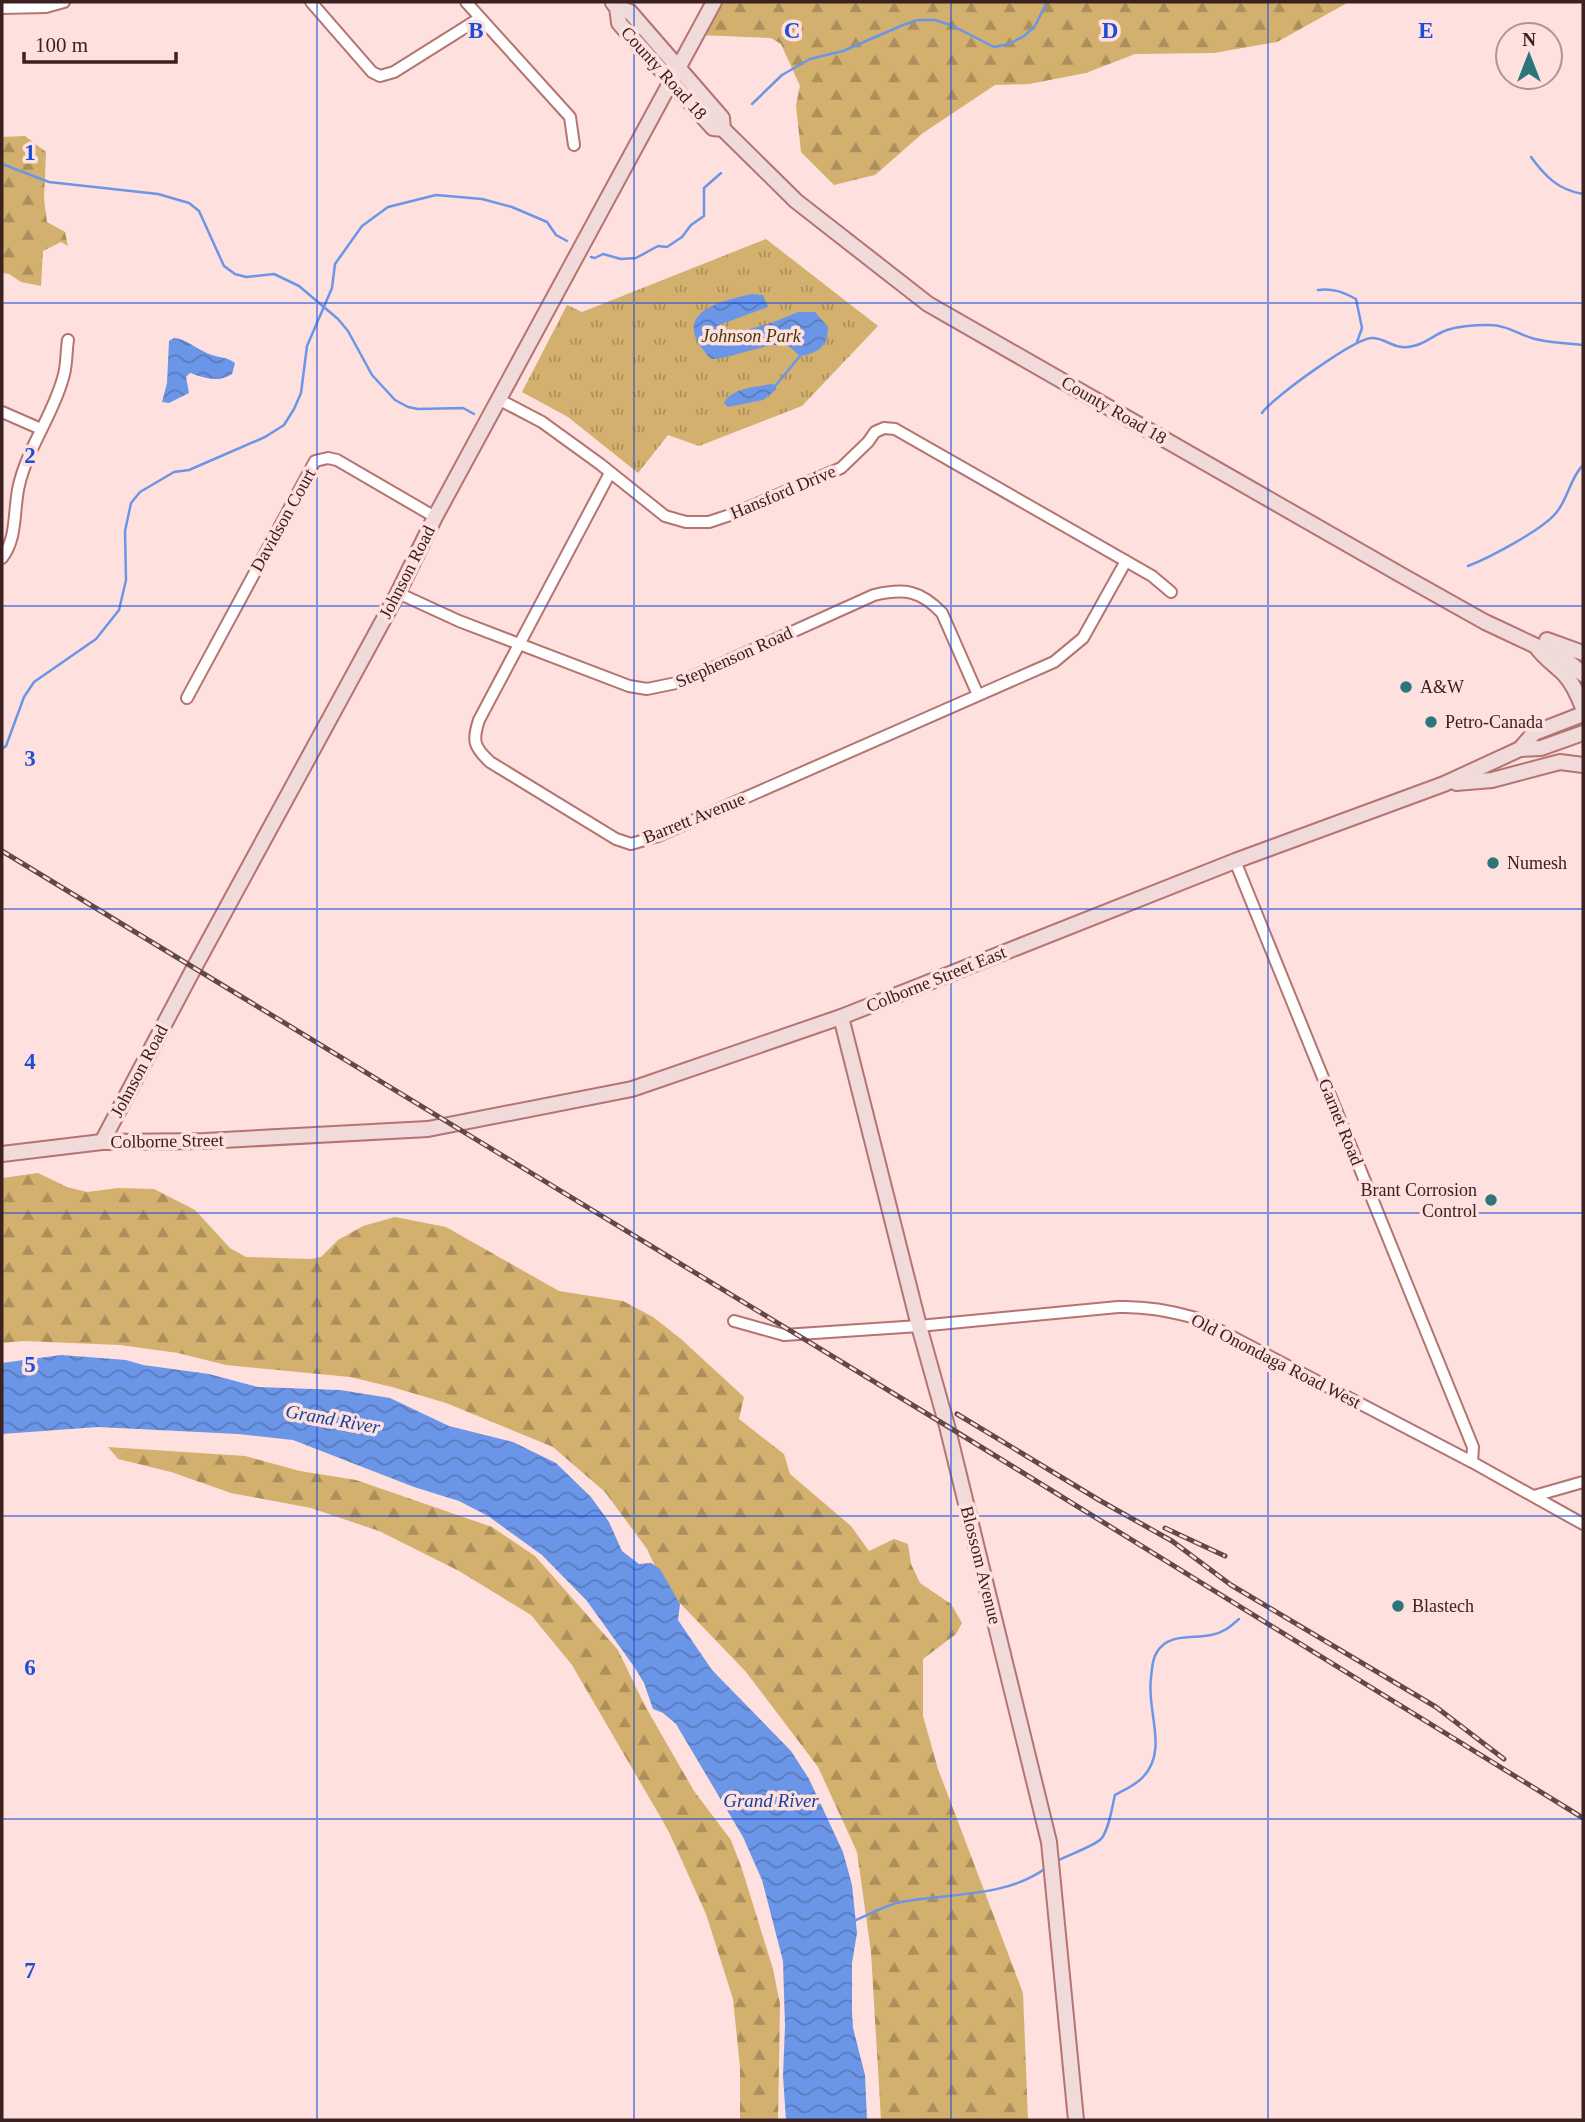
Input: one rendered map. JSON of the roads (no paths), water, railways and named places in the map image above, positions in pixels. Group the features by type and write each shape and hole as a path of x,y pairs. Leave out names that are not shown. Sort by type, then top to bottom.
{"main road":[{"name":"Johnson Road","path":"102,1142 713,2"},
{"name":"County Road 18","path":"615,4 630,12 678,67 722,118 723,129"},
{"name":"County Road 18","path":"615,4 619,23 713,128 723,129 796,201 928,304 1403,576 1479,618 1566,658 1583,674"},
{"path":"1479,618 1583,653"},
{"name":"County Road 18","path":"1536,646 1543,657 1558,668 1572,684 1583,708"},
{"name":"Colborne Street East","path":"1520,749 1534,733 1583,714"},
{"name":"Colborne Street East","path":"332,1135 428,1129 632,1089 841,1017 1235,861 1444,784 1520,749 1541,748 1583,733"},
{"path":"1444,784 1492,780 1560,762 1583,765"},
{"name":"Blossom Avenue","path":"841,1017 947,1426 1049,1842 1076,2120"},
{"name":"Colborne Street","path":"2,1154 102,1142 205,1141 332,1135"}],"street":[{"path":"2,8 46,7 64,2"},
{"path":"311,2 372,72 380,76 394,72 480,18"},
{"path":"466,2 570,117 574,145"},
{"path":"2,558 13,535 19,482 64,378 68,340"},
{"name":"Hansford Drive","path":"498,399 542,422 666,516 686,522 709,522 841,468 868,442 874,432 884,428 895,429 1152,576 1171,592"},
{"path":"2,412 41,429"},
{"name":"Davidson Court","path":"187,698 316,461 328,458 337,460 435,517"},
{"name":"Barrett Avenue","path":"610,473 475,732 477,750 490,762 608,834 631,844 658,835 1054,662 1076,646 1089,630 1126,561"},
{"name":"Stephenson Road","path":"398,593 459,621 520,642 629,686 647,689 681,682 874,595 895,590 913,592 932,602 942,613 978,695"},
{"name":"Garnet Road","path":"1235,861 1473,1447 1472,1462"},
{"name":"Old Onondaga Road West","path":"734,1321 784,1335 919,1326 1118,1307 1146,1306 1170,1311 1196,1318 1472,1462 1583,1524"},
{"path":"1534,1496 1583,1482"}],"water":[{"path":"752,294 763,295 768,307 716,326 717,333 725,336 798,312 815,312 828,327 824,344 817,351 800,356 789,347 780,345 711,359 699,344 694,331 695,321 711,306"},
{"path":"174,338 232,361 235,363 232,374 217,379 190,373 186,377 189,393 169,403 162,402 167,383 169,341"},
{"path":"776,385 776,390 763,400 728,407 724,403 738,391"},
{"name":"Grand River","path":"61,1355 126,1360 143,1365 209,1374 258,1387 340,1390 390,1398 449,1426 513,1442 556,1463 591,1497 609,1522 622,1551 639,1564 651,1563 660,1569 680,1604 678,1620 712,1670 791,1751 809,1779 843,1852 852,1885 857,1933 852,1963 853,2028 865,2075 867,2120 786,2120 783,2076 783,1961 762,1880 743,1837 676,1724 663,1713 653,1709 644,1683 635,1668 587,1601 542,1555 488,1516 459,1501 414,1487 293,1440 238,1434 98,1427 2,1434 2,1363"}],"waterway":[{"path":"752,104 782,75 810,59 843,51 918,20 935,20 951,25 994,47 1009,44 1035,26 1047,2"},
{"path":"1531,157 1553,181 1566,189 1583,194"},
{"path":"2,164 49,182 158,194 189,203 199,211 224,266 235,274 246,277 274,274 299,286 338,319 348,331 372,375 395,400 418,409 463,408 474,414"},
{"path":"591,257 603,254 621,259 636,258 658,246 667,247 704,216 704,188 721,173"},
{"path":"2,749 6,746 24,697 34,682 96,639 119,610 126,580 125,531 131,503 140,492 174,472 189,470 265,437 284,425 301,393 307,346 332,288 335,264 362,226 388,207 436,195 482,199 512,207 547,222 556,235 567,241"},
{"path":"1318,290 1338,291 1356,299 1362,328 1357,342"},
{"path":"1262,413 1314,370 1349,348 1372,338 1406,347 1417,345 1452,329 1489,325 1541,340 1583,345"},
{"path":"776,385 800,356"},
{"path":"1468,566 1515,543 1549,520 1560,507 1583,465"},
{"path":"1055,1862 1101,1839 1108,1824 1115,1795 1137,1782 1151,1766 1156,1742 1150,1690 1157,1652 1174,1639 1215,1634 1239,1619"},
{"path":"856,1920 901,1902 976,1893 1013,1885 1046,1868"}],"railway":[{"path":"2,851 947,1426 1583,1818"},
{"path":"957,1414 1172,1541 1231,1585 1436,1707 1504,1759"},
{"path":"1165,1528 1225,1556"}],"place":[{"name":"A&W","path":"1406,687"},
{"name":"Petro-Canada","path":"1431,722"},
{"name":"Numesh","path":"1493,863"},
{"name":"Brant Corrosion Control","path":"1491,1200"},
{"name":"Blastech","path":"1398,1606"}],"park label":[{"name":"Johnson Park","path":"751,336"}]}
